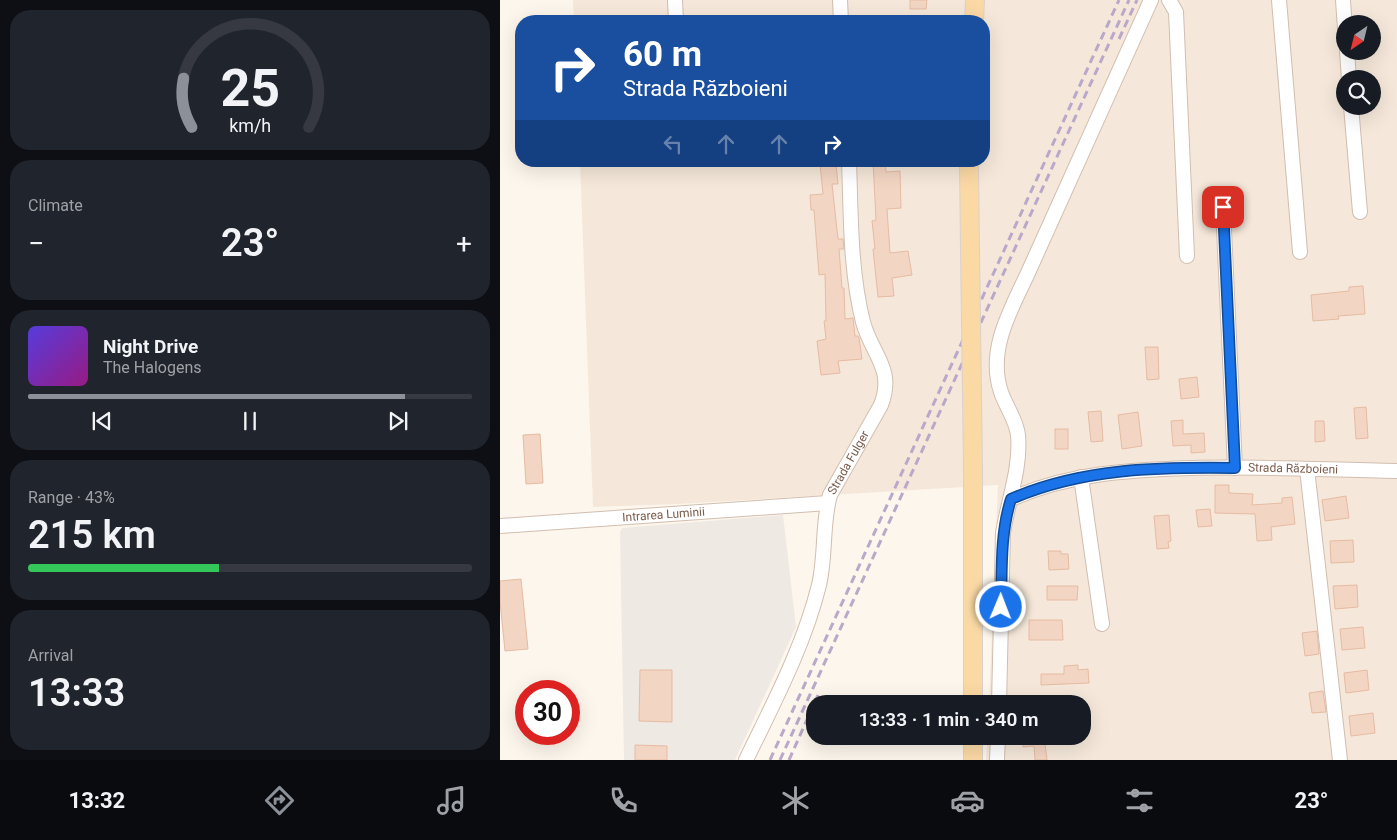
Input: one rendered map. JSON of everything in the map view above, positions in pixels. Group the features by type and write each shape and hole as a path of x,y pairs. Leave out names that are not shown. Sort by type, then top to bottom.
{"main road":[{"path":"974,15 975,0"},
{"path":"969,167 973,469 973,695"},
{"path":"973,745 973,760"}],"street":[{"path":"675,0 676,15"},
{"path":"840,0 841,15"},
{"path":"1000,695 1003,533 1011,499 1018,435 1014,418 1001,392 998,377 998,350 1009,313 1150,0"},
{"path":"1170,0 1176,12 1187,256"},
{"path":"1279,0 1300,252"},
{"path":"1343,0 1344,15"},
{"path":"1352,115 1360,212"},
{"name":"Strada Fulger","path":"746,760 797,648 814,603 824,556 828,504 834,486 881,405 886,386 886,376 882,363 864,325 857,293 853,256 849,167"},
{"path":"1223,207 1235,468"},
{"name":"Strada Războieni","path":"1011,499 1032,490 1080,477 1140,470 1235,468 1397,471"},
{"path":"1307,469 1340,760"},
{"path":"1080,477 1102,624"},
{"name":"Intrarea Luminii","path":"500,526 828,504"},
{"path":"997,760 998,745"}],"shaded area":[{"path":"573,0 1397,0 1397,760 986,760 987,745 1091,745 1091,695 989,695 998,485 678,504 593,507 580,167 990,167 990,15 574,15"},
{"path":"783,515 796,627 735,760 624,760 620,532 622,528"}],"building":[{"path":"910,0 927,0 926,9 910,9"},
{"path":"820,167 836,167 838,184 832,184 838,239 843,239 844,249 839,249 842,288 844,288 845,319 853,318 855,336 859,338 862,359 838,361 840,373 821,375 817,341 826,339 824,321 826,321 825,274 819,275 814,210 811,210 810,195 823,194"},
{"path":"873,167 886,167 886,172 900,171 901,208 887,209 890,253 908,251 912,275 892,278 894,296 878,297 872,221 876,220"},
{"path":"1363,286 1365,314 1338,316 1339,319 1313,321 1311,295 1349,291 1349,287"},
{"path":"1145,347 1158,347 1159,379 1147,380"},
{"path":"1197,377 1199,397 1181,399 1179,379"},
{"path":"1366,407 1368,438 1356,439 1354,408"},
{"path":"1101,411 1103,441 1091,442 1088,412"},
{"path":"1138,412 1142,446 1122,449 1118,415"},
{"path":"1183,420 1183,434 1204,433 1205,452 1191,453 1191,445 1173,446 1171,421"},
{"path":"1315,421 1324,421 1325,441 1315,442"},
{"path":"1055,429 1068,429 1068,449 1055,449"},
{"path":"540,434 543,483 526,484 523,435"},
{"path":"1215,485 1229,485 1229,493 1253,494 1252,505 1282,503 1282,498 1292,497 1295,524 1271,527 1272,540 1257,541 1255,514 1215,513"},
{"path":"1346,496 1349,518 1325,521 1322,500"},
{"path":"1210,509 1212,526 1198,527 1196,510"},
{"path":"1169,515 1171,541 1168,542 1169,548 1157,549 1154,516"},
{"path":"1353,540 1354,562 1331,563 1330,541"},
{"path":"1048,551 1061,551 1061,554 1068,554 1069,569 1049,570"},
{"path":"521,579 528,649 505,651 500,581"},
{"path":"1357,585 1358,607 1335,609 1333,586"},
{"path":"1047,586 1078,586 1077,600 1047,600"},
{"path":"1029,620 1062,620 1063,640 1029,640"},
{"path":"1363,627 1365,648 1342,650 1340,629"},
{"path":"1317,631 1319,654 1305,656 1302,633"},
{"path":"1078,665 1078,670 1088,669 1089,683 1041,685 1041,674 1064,674 1064,666"},
{"path":"640,670 672,670 672,722 639,721"},
{"path":"1367,670 1369,690 1346,693 1344,673"},
{"path":"1323,691 1326,712 1312,713 1309,693"},
{"path":"1373,713 1375,733 1351,736 1349,716"},
{"path":"635,745 667,746 667,760 635,760"},
{"path":"1023,745 1045,745 1047,760 1035,760 1034,746 1023,747"}],"railway":[{"path":"770,760 1119,0"},
{"path":"780,760 1129,0"},
{"path":"1119,39 1137,0"},
{"path":"789,760 806,722"}],"route":[{"path":"1001,607 1003,533 1011,499 1055,483 1105,473 1140,470 1235,468 1223,207"}]}
